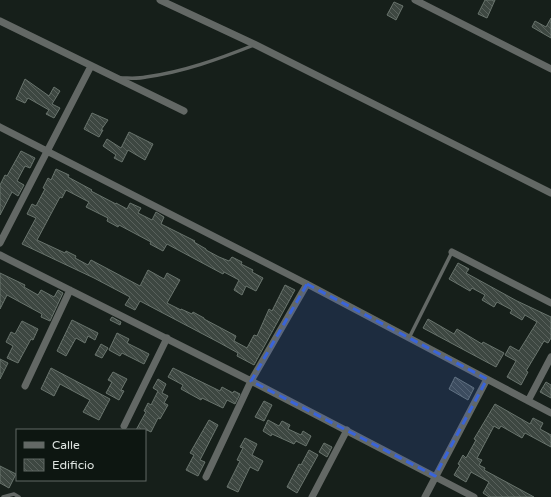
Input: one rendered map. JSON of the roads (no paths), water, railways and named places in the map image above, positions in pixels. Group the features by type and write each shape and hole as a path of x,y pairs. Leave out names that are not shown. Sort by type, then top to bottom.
{"street":[{"path":"160,0 254,44 551,193"},
{"path":"415,0 551,69"},
{"path":"0,21 184,111"},
{"path":"0,243 91,66"},
{"path":"0,127 307,284 551,413"},
{"path":"452,252 551,303"},
{"path":"0,254 347,430 474,497"},
{"path":"206,477 251,381 307,284"},
{"path":"25,386 70,290"},
{"path":"124,426 167,338"},
{"path":"528,401 551,357"},
{"path":"425,497 487,379"},
{"path":"312,497 347,430"}],"lane":[{"path":"118,79 145,78 182,70 228,55 254,44"},
{"path":"409,338 452,252"},
{"path":"2,497 14,494 18,497"}]}
